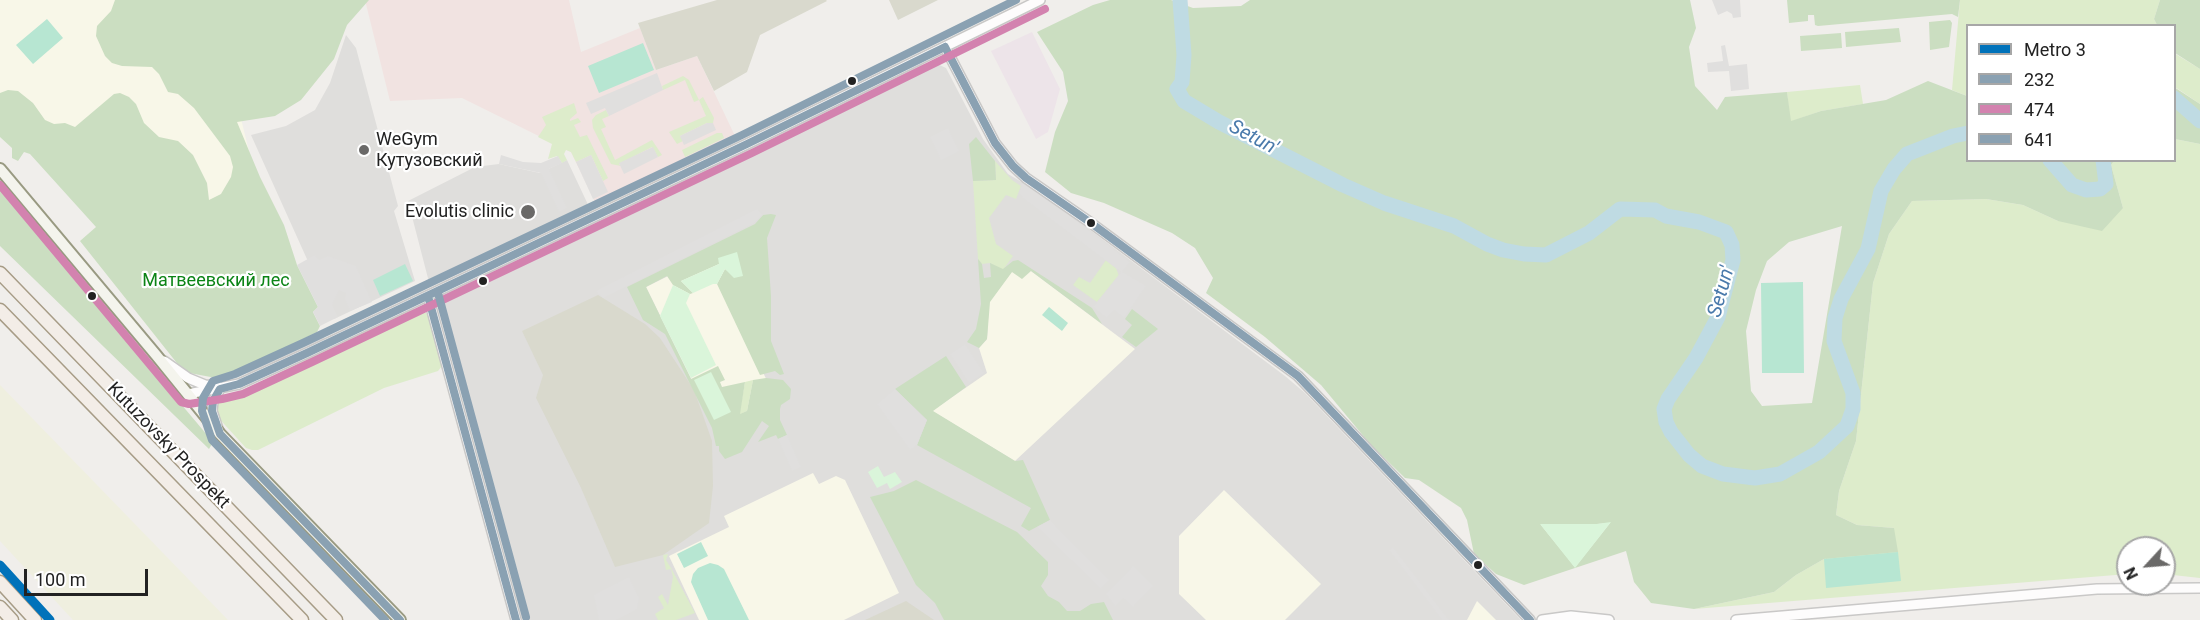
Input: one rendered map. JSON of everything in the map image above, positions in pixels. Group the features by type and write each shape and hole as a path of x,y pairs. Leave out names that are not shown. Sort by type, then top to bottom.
{"main road":[{"path":"0,169 220,434 400,620"},
{"name":"Kutuzovsky Prospekt","path":"0,273 336,620"},
{"name":"Kutuzovsky Prospekt","path":"0,310 302,620"},
{"path":"0,582 35,620"},
{"path":"0,607 12,620"}],"street":[{"path":"188,394 225,388 307,353 1040,0"},
{"path":"945,47 995,143 1026,178 1091,223 1298,376 1530,620"},
{"path":"428,296 516,620"},
{"path":"156,355 197,382 225,388"},
{"path":"220,434 212,411 213,401 225,388"},
{"path":"1736,620 2097,589 2200,588"},
{"path":"1542,620 1571,616 1609,620"}],"shaded area":[{"path":"0,0 202,0 230,74 276,261 0,97"},
{"path":"365,0 569,0 581,52 640,28 656,70 697,56 735,136 595,202 571,152 462,98 390,101"},
{"path":"717,0 827,1 760,35 747,72 714,91 697,56 656,70 638,23"},
{"path":"889,0 938,0 898,20"},
{"path":"1712,0 1740,0 1741,17 1733,18 1732,14 1727,11 1718,15"},
{"path":"1032,32 1060,89 1048,132 1036,139 991,51"},
{"path":"346,35 356,48 398,206 394,211 415,281 334,319 251,135 286,126 315,110 330,83"},
{"path":"1725,45 1729,66 1747,64 1749,89 1731,91 1729,71 1708,72 1707,63 1723,61 1721,46"},
{"path":"933,62 946,68 983,139 1008,174 1042,194 1305,393 1521,620 522,620 440,311 443,298 452,289 920,65"},
{"path":"657,73 663,90 609,116 605,108 591,114 586,103"},
{"path":"707,123 713,123 716,130 684,145 680,136"},
{"path":"948,128 959,151 941,160 930,137"},
{"path":"653,147 658,157 624,174 619,163"},
{"path":"501,155 523,162 541,163 558,156 562,163 549,169 567,208 559,212 541,173 499,164"},
{"path":"591,155 608,192 593,199 576,162"},
{"path":"567,160 591,211 430,286 408,201 475,167 499,164 540,173"},
{"path":"1022,183 1042,194 1130,262 1122,272 1146,286 1124,318 1114,310 1107,318 1093,307 1121,272 1023,198 1019,193"},
{"path":"757,209 763,215 754,223 603,298 596,291"},
{"path":"741,240 754,354 775,397 715,427 646,287"},
{"path":"315,255 319,260 328,256 356,266 372,302 350,311 345,299 346,293 339,290 332,305 338,317 320,326 313,312 318,307 297,265"},
{"path":"1019,262 1135,349 1015,461 932,411 987,373 979,348 987,339 989,302"},
{"path":"598,295 645,324 660,338 694,390 712,441 713,486 709,523 663,555 615,567 581,488 536,398 543,375 522,331"},
{"path":"323,334 325,339 249,377 247,373"},
{"path":"965,344 984,373 969,383 950,354"},
{"path":"895,389 927,420 917,445 910,450 877,404"},
{"path":"787,435 801,467 792,471 778,439"},
{"path":"813,473 819,484 836,476 845,480 899,593 844,620 699,620 669,556 729,527 724,516"},
{"path":"1224,490 1321,584 1285,620 1206,620 1179,594 1179,536"},
{"path":"1050,520 1109,580 1101,589 1037,527"},
{"path":"1393,547 1449,620 1442,620 1389,550"},
{"path":"1133,566 1153,586 1133,607 1123,598 1115,606 1106,594"},
{"path":"629,577 639,598 637,609 616,620 599,620 594,595"},
{"path":"906,601 934,620 865,620"},
{"path":"1477,601 1496,620 1467,620"}],"green space":[{"name":"Матвеевский лес","path":"115,0 369,0 347,25 334,59 301,100 275,116 237,122 260,177 284,225 297,265 318,307 313,312 320,326 317,332 236,374 216,378 184,372 80,241 96,227 30,154 24,152 18,161 12,158 12,148 0,137 0,93 8,90 18,91 33,103 45,120 54,124 65,123 75,127 114,94 120,93 129,97 136,104 144,123 159,137 178,141 193,155 207,183 209,200 221,194 231,177 233,167 230,156 194,108 178,94 168,92 159,74 152,67 122,66 112,63 105,56 96,36 97,26 111,11"},
{"path":"1110,0 1171,0 1193,8 1241,6 1250,0 1690,0 1696,28 1689,47 1695,86 1717,110 1725,97 1787,92 1791,121 1821,111 1886,100 1928,81 1966,96 1966,162 2113,162 2111,165 2123,208 2102,231 2058,221 2023,205 1986,199 1912,201 1889,234 1873,283 1856,441 1839,491 1836,515 1857,525 1894,528 1898,552 1824,559 1796,575 1774,592 1694,609 1651,603 1634,582 1626,551 1524,585 1496,574 1474,554 1467,520 1461,508 1419,480 1405,478 1370,444 1321,385 1265,337 1206,293 1213,278 1195,248 1172,233 1104,203 1071,193 1045,172 1055,132 1068,101 1063,72 1037,32 1093,5","holes":["1842,226 1812,403 1762,406 1751,391 1746,331 1756,290 1767,261 1789,242","1610,523 1575,567 1541,525"]},
{"path":"1787,0 1960,0 1958,17 1952,14 1818,26 1815,25 1814,15 1808,15 1808,21 1789,23"},
{"path":"1960,0 2160,0 2154,19 2156,24 1966,24 1966,96 1952,90"},
{"path":"2160,0 2200,0 2200,69 2176,54 2176,24 2156,24 2154,19"},
{"path":"47,19 63,38 33,64 16,45"},
{"path":"1950,20 1952,23 1949,47 1930,50 1929,22"},
{"path":"1899,28 1901,42 1846,47 1845,32"},
{"path":"1841,33 1842,48 1801,51 1800,36"},
{"path":"643,43 654,70 599,93 588,66"},
{"path":"2176,54 2200,69 2200,104 2176,88"},
{"path":"683,76 689,80 699,100 694,102 685,80 663,90 662,86"},
{"path":"1860,85 1863,104 1821,111 1790,122 1787,92"},
{"path":"2176,88 2200,104 2200,144 2176,139"},
{"path":"703,97 714,118 713,123 707,123 680,136 683,141 677,144 669,132 706,116 699,100"},
{"path":"574,103 577,113 570,121 578,118 581,122 574,125 580,137 587,135 608,178 603,181 591,155 576,162 571,152 566,150 564,154 567,160 562,163 557,156 548,159 552,144 538,137 546,125 542,117"},
{"path":"606,110 609,116 602,119 606,127 601,129 615,160 652,140 662,155 658,157 652,147 619,164 621,166 611,164 593,128 592,120"},
{"path":"717,133 722,133 724,138 685,157 682,150"},
{"path":"976,137 995,161 996,180 973,181 969,144"},
{"path":"2176,139 2200,144 2200,578 2176,575 2176,536 2116,536 2116,575 1694,609 1774,592 1796,575 1824,559 1894,528 1857,525 1836,515 1839,491 1856,441 1873,283 1889,234 1912,201 1986,199 2023,205 2058,221 2123,208 2111,165 2113,162 2176,162"},
{"path":"995,161 1012,180 1021,186 1016,199 1006,195 989,218 996,244 1013,256 1003,270 990,263 982,264 978,259 973,181 996,180"},
{"path":"0,189 213,442 209,449 0,246"},
{"path":"763,215 776,215 767,238 771,341 784,374 780,375 775,371 760,375 717,284 725,269 742,276 719,264 681,281 693,293 690,294 673,285 667,276 646,287 691,379 718,366 725,380 720,382 722,387 745,382 740,414 747,411 753,380 766,378 783,380 791,389 790,399 781,405 780,409 780,420 787,435 778,439 776,435 758,442 769,426 762,421 742,452 725,459 719,451 719,446 716,446 712,428 665,334 643,320 627,287 755,224"},
{"path":"737,252 743,276 734,278 725,269 717,284 693,293 681,281 719,264 718,258"},
{"path":"978,259 982,264 984,278 991,277 990,263 1003,269 1018,260 1092,308 1102,324 1031,271 1022,279 1012,272 990,302 987,339 979,348 967,342 976,329 981,304"},
{"path":"1106,260 1116,268 1119,276 1097,302 1073,285 1079,277 1090,283"},
{"path":"405,264 413,281 380,296 373,280"},
{"path":"1803,282 1804,373 1762,373 1761,283"},
{"path":"673,285 690,294 686,303 716,365 691,378 660,316"},
{"path":"1049,307 1068,323 1062,331 1042,315"},
{"path":"414,309 428,316 442,366 438,371 384,388 258,450 246,448 214,413 217,401 223,395 240,392"},
{"path":"1132,309 1158,329 1136,347 1122,337 1132,325 1125,319"},
{"path":"946,356 966,387 933,411 1015,461 1023,460 1050,520 1029,531 1021,526 1031,508 917,445 927,420 895,389"},
{"path":"711,372 731,412 714,420 694,380"},
{"path":"753,380 747,411 739,415 745,382"},
{"path":"0,385 228,620 73,620 0,541"},
{"path":"878,466 884,477 895,472 902,482 890,489 887,483 877,488 868,472"},
{"path":"916,480 1017,532 1048,562 1048,575 1041,586 1048,596 1059,602 1067,611 1080,611 1091,604 1104,602 1113,620 944,620 935,603 916,585 870,497 894,491"},
{"path":"1611,522 1575,568 1540,524 1597,524"},
{"path":"701,542 708,556 684,568 677,554"},
{"path":"1898,552 1901,581 1826,588 1824,559"},
{"path":"668,554 666,560 671,568 695,613 676,620 658,620 655,614 664,608 658,597 662,594 668,605 673,577 671,569 666,570 663,555"},
{"path":"710,563 724,569 749,620 708,620 691,582 698,568"}],"waterway":[{"name":"Setun'","path":"1180,0 1184,55 1182,82 1177,89 1184,101 1219,122 1343,185 1384,203 1454,226 1503,250 1524,254 1546,255 1589,233 1620,209 1655,210 1666,216 1699,222 1726,232 1732,245 1733,260 1718,317 1664,409 1666,422 1671,432 1689,455 1702,466 1723,474 1755,478 1780,474 1819,452 1847,426 1853,409 1853,393 1834,341 1835,318 1841,299 1868,249 1881,191 1894,169 1907,154 1953,136 1966,133"},
{"name":"Setun'","path":"2176,100 2200,121"},
{"name":"Setun'","path":"2052,162 2072,185 2086,190 2100,189 2106,184 2103,162"}],"metro line":[{"name":"3","path":"0,565 50,620"}],"transit line":[{"name":"641","path":"385,620 212,440 202,411 203,398 213,381 235,374 303,343 742,135 1016,0"},
{"name":"474","path":"0,185 181,402 189,404 222,399 243,394 312,362 752,153 1045,9"},
{"name":"232","path":"945,47 995,143 1013,166 1026,178 1091,223 1298,376 1530,620"},
{"name":"232","path":"400,620 220,434 212,411 213,401 220,389 239,384 307,353 747,144 945,47"},
{"name":"641","path":"438,293 526,617"},
{"name":"232","path":"428,296 516,620"}],"place":[{"name":"WeGym Кутузовский","path":"364,150"},
{"name":"Evolutis clinic","path":"528,212"}]}
